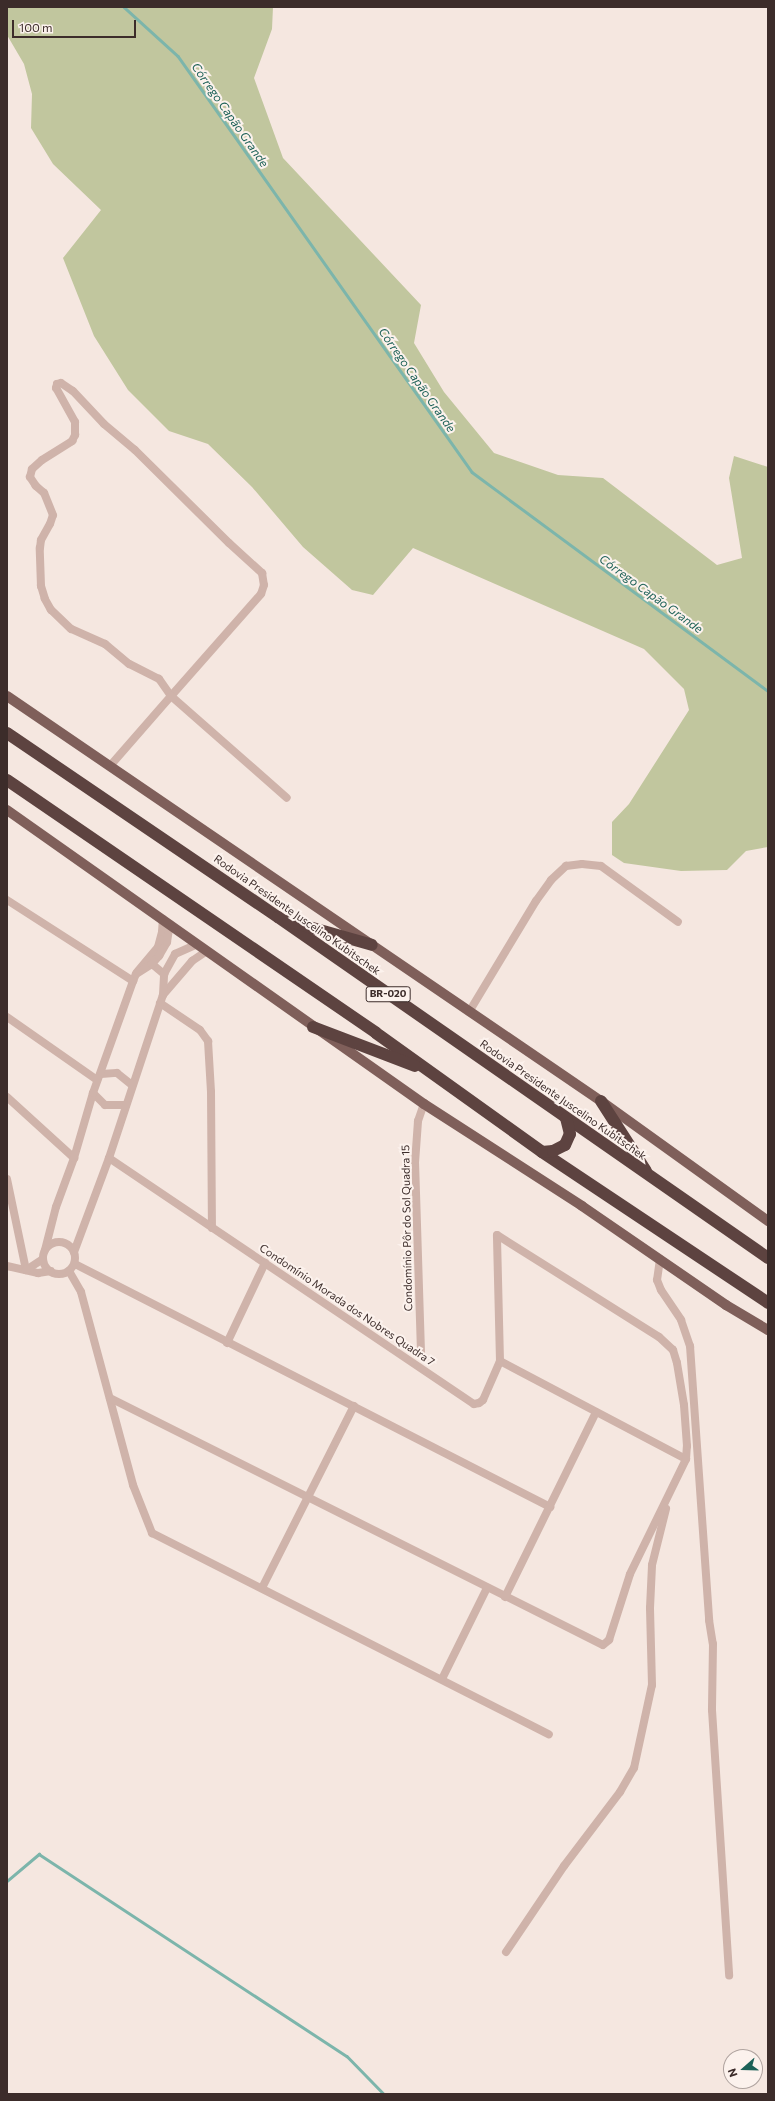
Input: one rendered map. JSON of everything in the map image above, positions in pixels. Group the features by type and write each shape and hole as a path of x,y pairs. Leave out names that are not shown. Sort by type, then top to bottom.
{"highway":[{"name":"Rodovia Presidente Juscelino Kubitschek","path":"7,733 278,918 650,1178 768,1258"},
{"path":"7,780 432,1073 542,1152 768,1304"},
{"path":"278,918 372,945"},
{"path":"313,1027 432,1073"},
{"path":"601,1101 650,1178"},
{"path":"542,1152 554,1151 565,1146 570,1134 566,1118"}],"main road":[{"path":"7,696 601,1101 768,1221"},
{"path":"7,810 424,1104 582,1206 660,1258 726,1305 768,1330"}],"street":[{"path":"110,766 171,696 261,594 264,585 262,573 135,450 104,424 73,391 62,384 58,384 56,388 75,422 75,435 72,441 37,464 32,469 30,477 36,486 44,493 52,515 50,524 41,540 40,548 41,586 44,598 51,610 71,629 104,644 130,664 159,679 171,696 288,798"},
{"path":"469,1012 536,901 551,880 566,866 582,864 601,866 678,922"},
{"path":"7,900 134,977"},
{"path":"134,977 152,964 159,956 167,942 166,922"},
{"path":"166,922 158,947 140,965 134,977 93,1093 74,1158 56,1207 45,1250 43,1259 47,1268 51,1271 60,1274 70,1271 75,1264 74,1252 109,1158 161,999 164,974 168,963 180,951 197,944"},
{"path":"161,999 192,961 207,951"},
{"path":"159,956 168,963"},
{"path":"152,964 164,974"},
{"path":"161,999 200,1030 208,1041 211,1092 212,1228"},
{"path":"7,1017 99,1077 118,1074 132,1085"},
{"path":"93,1093 104,1105 126,1105"},
{"path":"7,1097 74,1158"},
{"name":"Condomínio Pôr do Sol Quadra 15","path":"421,1352 415,1163 418,1122 424,1104"},
{"name":"Condomínio Morada dos Nobres Quadra 7","path":"109,1158 386,1346 434,1376 470,1402 476,1404 483,1400 500,1361"},
{"path":"7,1179 26,1270"},
{"path":"110,1398 603,1645 609,1640 630,1574 686,1459 687,1446 684,1405 678,1363 671,1347 640,1324 497,1235 500,1361 686,1459"},
{"path":"45,1250 50,1245 59,1242 68,1244 74,1252"},
{"path":"660,1258 657,1280 661,1290 681,1320 690,1346 709,1620 713,1644 712,1710 729,1974"},
{"path":"26,1270 43,1259"},
{"path":"227,1343 264,1263"},
{"path":"75,1264 550,1507"},
{"path":"7,1266 38,1273 51,1271"},
{"path":"70,1271 80,1292 134,1485 152,1533 194,1556 262,1588 549,1734"},
{"path":"262,1588 354,1406"},
{"path":"505,1597 596,1412"},
{"path":"506,1952 564,1866 620,1792 634,1768 652,1685 650,1608 652,1565 670,1493"},
{"path":"442,1679 487,1588"}],"green space":[{"path":"7,7 273,7 272,29 254,78 283,158 421,305 414,343 444,392 494,453 558,475 603,478 717,565 742,558 729,478 734,456 768,467 768,847 746,851 727,870 681,871 624,863 612,855 612,822 629,804 689,710 684,689 644,649 413,548 373,595 352,590 303,547 252,487 208,444 169,431 128,390 94,336 63,258 101,210 53,164 31,128 32,94 24,64 7,35"}],"waterway":[{"name":"Córrego Capão Grande","path":"124,7 178,56 472,472 768,691"},
{"path":"7,1881 39,1854 347,2056 384,2094"}]}
